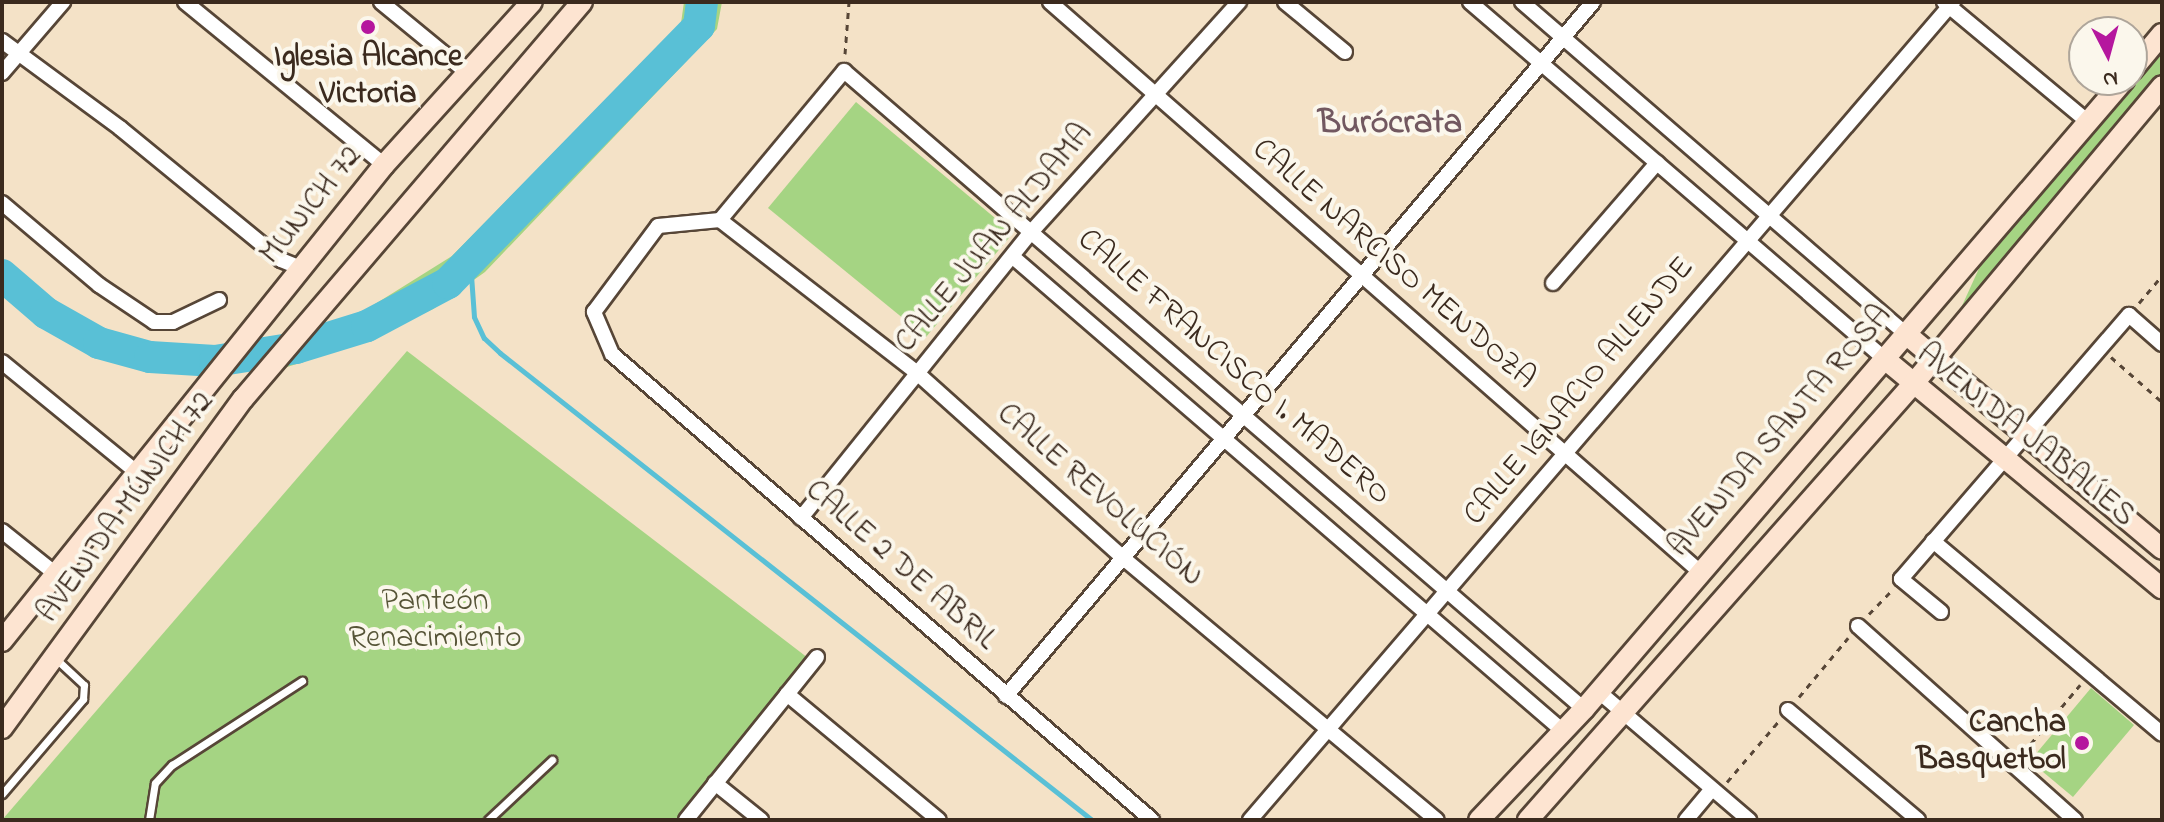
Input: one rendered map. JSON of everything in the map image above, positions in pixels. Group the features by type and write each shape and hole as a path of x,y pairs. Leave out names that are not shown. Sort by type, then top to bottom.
{"main road":[{"name":"MUNICH 72","path":"177,418 384,165 465,71 532,2"},
{"name":"AVENIDA MÚNICH 72","path":"5,718 54,658 243,399 582,2"},
{"path":"2148,51 2162,34"},
{"path":"1528,820 1625,715 1935,359 2162,86"},
{"name":"AVENIDA SANTA ROSA","path":"1479,820 1584,709 1699,571 1886,360 2110,96"},
{"name":"AVENIDA JABALÍES","path":"1906,334 2029,434 2162,549"},
{"name":"AVENIDA JABALÍES","path":"1886,360 2162,588"},
{"name":"AVENIDA MÚNICH 72","path":"2,641 139,474 177,418"}],"street":[{"path":"2,73 63,2"},
{"path":"185,2 384,165"},
{"path":"381,2 465,71"},
{"name":"CALLE NARCISO MENDOZA","path":"1050,2 1361,277 1565,450 1699,571"},
{"name":"CALLE JUAN ALDAMA","path":"801,518 1032,231 1239,2"},
{"path":"1285,2 1345,52"},
{"path":"1470,2 1886,360"},
{"path":"1522,2 1906,334"},
{"path":"1006,696 1593,2"},
{"path":"1949,4 2088,122"},
{"name":"CALLE IGNACIO ALLENDE","path":"1250,820 1747,239 1771,216 1949,4"},
{"path":"2,41 120,128 281,260 301,268"},
{"path":"720,220 844,71"},
{"name":"CALLE FRANCISCO I. MADERO","path":"844,71 1032,231 1241,417 1584,709"},
{"path":"1553,283 1657,163"},
{"path":"2,203 99,285 154,322 173,322 219,300"},
{"name":"CALLE 2 DE ABRIL","path":"720,220 658,226 594,312 612,354 1152,820"},
{"name":"CALLE REVOLUCIÓN","path":"720,220 917,373 1122,557 1331,728 1437,820"},
{"name":"CALLE FRANCISCO I. MADERO","path":"1013,257 1220,440 1563,731"},
{"path":"1941,612 1901,579 2129,315 2162,344"},
{"path":"2,362 139,474"},
{"path":"2,531 57,575"},
{"path":"1933,541 2162,734"},
{"path":"1858,626 2075,820"},
{"path":"686,820 817,657"},
{"path":"1598,691 1749,820"},
{"path":"787,694 939,820"},
{"path":"1788,710 1918,820"},
{"path":"715,783 761,820"},
{"path":"1686,820 1712,789"}],"lane":[{"path":"2,794 83,699 84,685 54,658"},
{"path":"149,820 155,783 172,765 302,681"},
{"path":"488,820 552,760"}],"path":[{"path":"844,71 849,2"},
{"path":"2129,315 2162,276"},
{"path":"2101,348 2162,402"},
{"path":"1858,626 1901,579"},
{"path":"2012,765 2090,673"}],"green space":[{"path":"684,2 722,2 717,29 485,272 433,309 359,344 284,368 215,361 284,334 356,316 452,256 681,23"},
{"path":"2162,35 2162,86 1941,352 1991,242 2112,96 2148,96 2148,52"},
{"path":"856,102 1013,233 926,337 768,208"},
{"name":"Panteón Renacimiento","path":"407,351 808,658 678,820 2,820"},
{"name":"Cancha Basquetbol","path":"2091,688 2134,725 2073,797 2030,761"}],"waterway":[{"path":"2,275 46,313 99,343 150,357 215,361 296,348 367,326 448,283 699,26 702,2"},
{"path":"470,261 474,317 484,338 500,353 1092,820"}],"place":[{"name":"Iglesia Alcance Victoria","path":"368,27"},
{"name":"Cancha Basquetbol","path":"2082,743"}],"district":[{"name":"Burócrata","path":"1390,125"}]}
